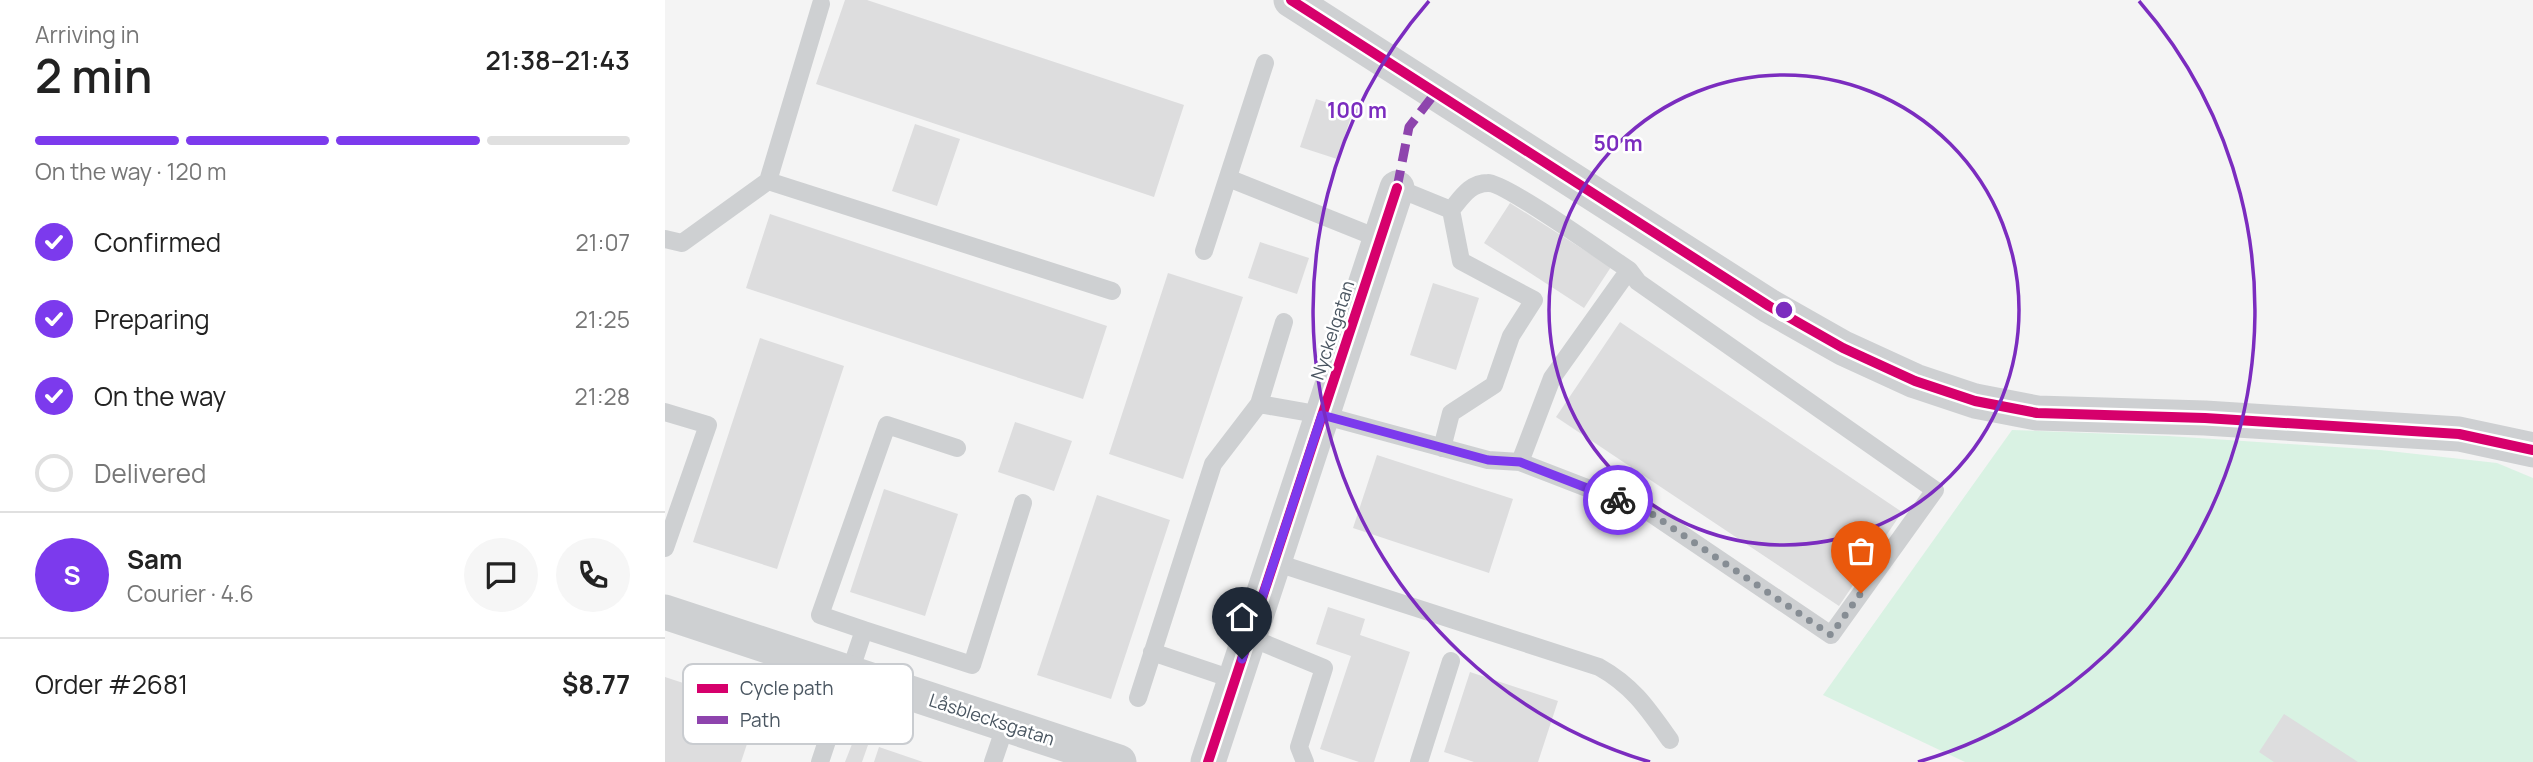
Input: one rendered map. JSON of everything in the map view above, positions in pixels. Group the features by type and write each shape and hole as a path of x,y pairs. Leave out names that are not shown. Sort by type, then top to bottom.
{"street":[{"path":"1291,0 1769,306 1843,348 1915,381 1975,401 2037,413 2205,418 2447,433 2533,450"},
{"name":"Nyckelgatan","path":"1208,762 1397,188"},
{"name":"Låsblecksgatan","path":"665,612 824,664"},
{"name":"Låsblecksgatan","path":"913,693 1119,762"}],"lane":[{"path":"665,239 682,243 768,181 821,4"},
{"path":"1204,251 1265,63"},
{"path":"1228,178 1380,239"},
{"path":"768,181 1112,290"},
{"path":"1259,404 1322,415 1488,460 1520,462 1649,512 1831,635 1935,491 1638,282 1629,270 1515,194 1491,182 1470,187 1451,210"},
{"path":"1397,188 1451,210"},
{"path":"1442,448 1451,413 1494,385 1511,336 1534,300 1461,261 1451,210"},
{"path":"1520,462 1552,378 1629,270"},
{"path":"1138,698 1213,464 1259,404 1283,322"},
{"path":"665,412 708,425 665,548"},
{"path":"957,448 887,425 820,615 972,665 1023,503"},
{"path":"1274,562 1598,667 1620,679 1643,701 1670,740"},
{"path":"852,664 864,630"},
{"path":"1249,637 1325,668 1299,747 1305,762"},
{"path":"1152,652 1235,680"},
{"path":"1419,762 1451,661"},
{"path":"993,762 1006,724"},
{"path":"820,762 826,744"}],"green space":[{"path":"2012,430 2168,436 2380,450 2497,463 2533,478 2533,762 1965,762 1823,695"}],"building":[{"path":"845,0 867,0 1184,105 1154,197 816,84"},
{"path":"1316,99 1353,111 1337,159 1300,147"},
{"path":"915,124 960,139 937,206 892,191"},
{"path":"1510,203 1611,267 1584,308 1484,243"},
{"path":"770,214 1107,326 1083,399 746,288"},
{"path":"1260,242 1309,258 1297,294 1248,278"},
{"path":"1168,273 1243,297 1183,479 1109,454"},
{"path":"1433,283 1479,298 1456,370 1410,355"},
{"path":"1620,322 1902,512 1839,606 1556,417"},
{"path":"760,338 844,366 777,569 693,542"},
{"path":"1015,422 1072,441 1054,491 998,472"},
{"path":"1377,455 1513,499 1489,573 1353,528"},
{"path":"884,489 958,514 925,616 850,592"},
{"path":"1097,495 1170,520 1111,699 1037,675"},
{"path":"1328,607 1365,619 1360,635 1410,652 1374,762 1359,762 1320,749 1351,656 1316,644"},
{"path":"1470,672 1558,701 1538,762 1474,762 1444,752"},
{"path":"665,677 683,683 683,744 747,744 741,762 665,762"},
{"path":"2284,714 2358,762 2274,762 2259,752"},
{"path":"852,744 868,745 862,762 845,762"},
{"path":"879,747 923,762 874,762"}],"marked path":[{"path":"1397,188 1409,127 1436,92"}],"cycle path":[{"path":"1291,0 1769,306 1843,348 1915,381 1975,401 2037,413 2205,418 2459,434 2533,450"},
{"path":"1208,762 1397,188"}],"way so far":[{"path":"1618,500 1649,512 1831,635 1861,593"}],"route":[{"path":"1242,659 1322,415 1488,460 1520,462 1618,500"}]}
